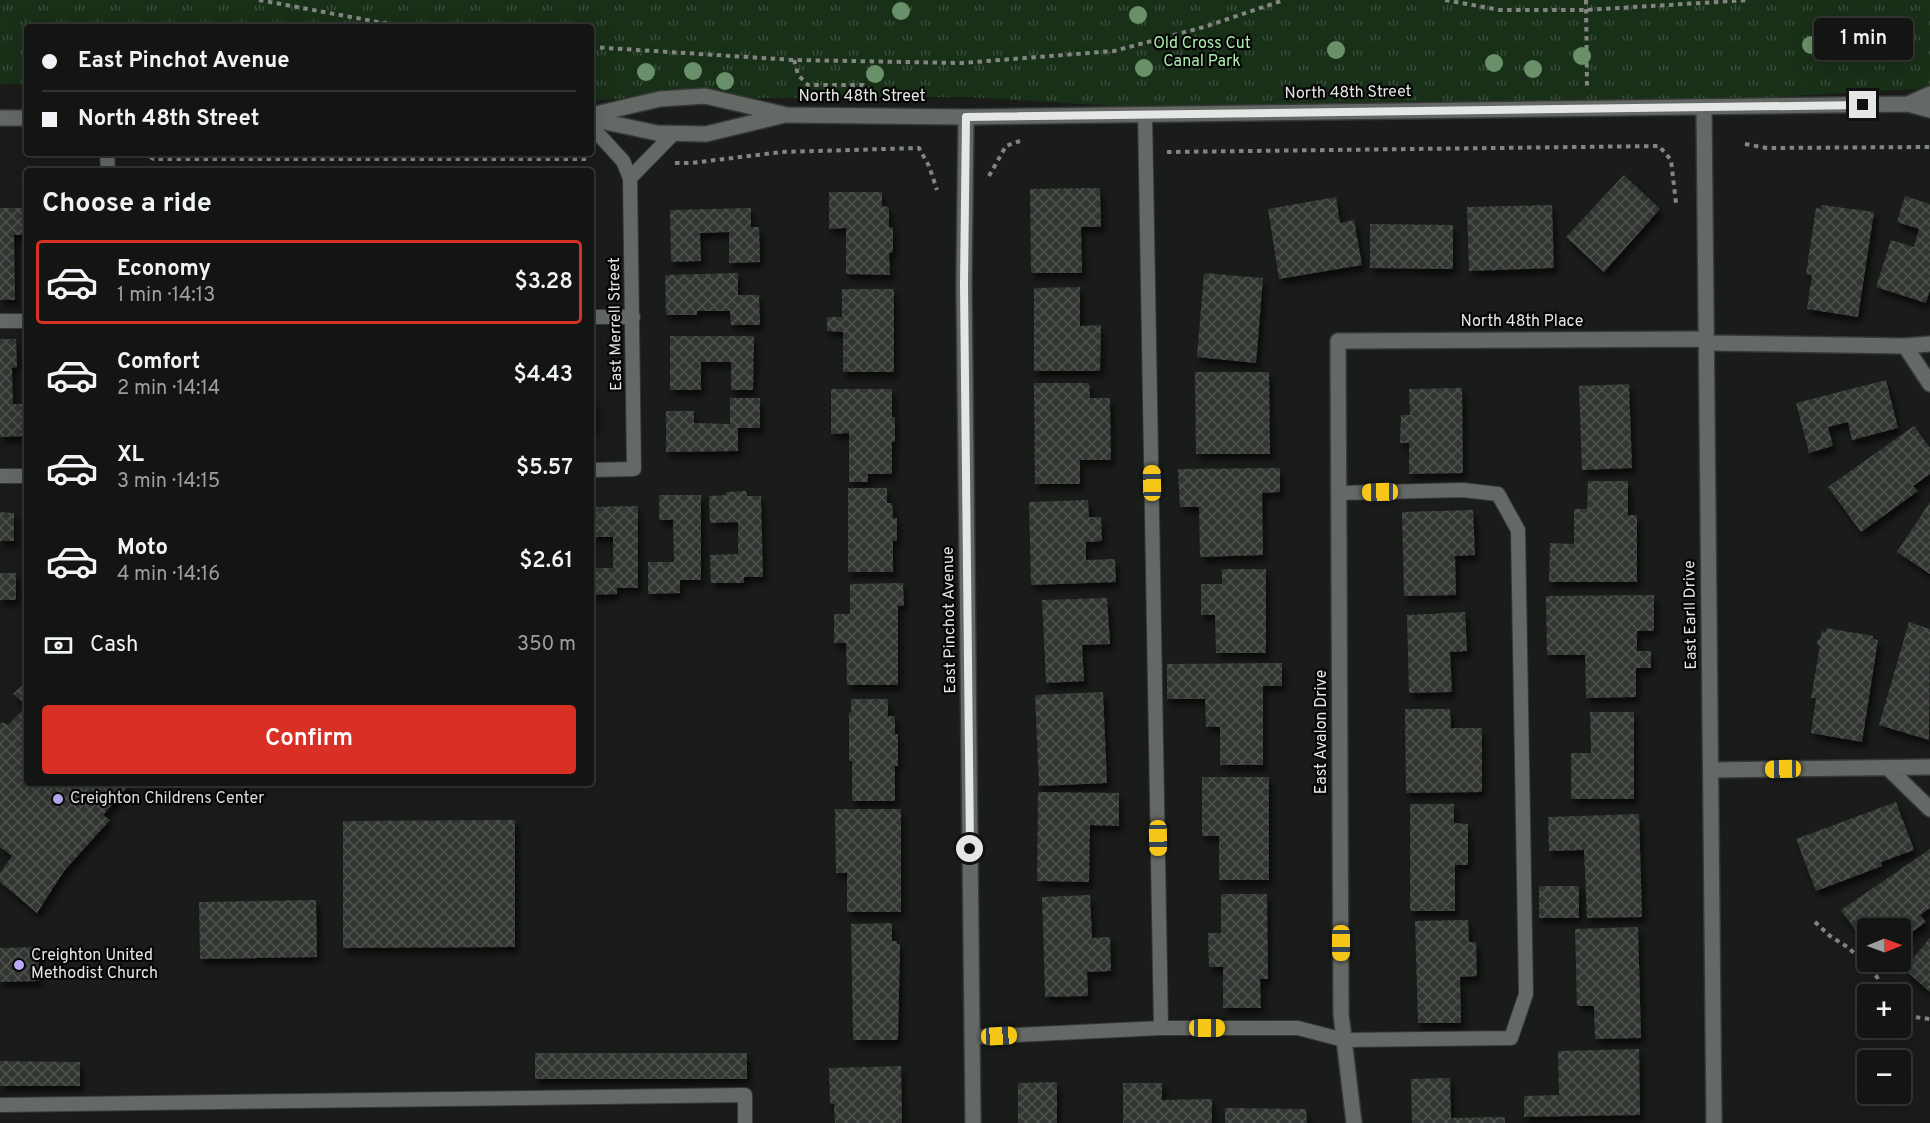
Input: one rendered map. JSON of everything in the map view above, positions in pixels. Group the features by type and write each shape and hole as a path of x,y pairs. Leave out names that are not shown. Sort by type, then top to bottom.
{"street":[{"name":"North 48th Street","path":"1908,104 1930,94"},
{"name":"North 48th Street","path":"594,116 660,99 705,96 787,115 966,117 1908,104 1930,110"},
{"name":"East Earll Drive","path":"1704,107 1714,1123"},
{"name":"North 48th Street","path":"594,118 657,133 706,134 787,115"},
{"name":"East Pinchot Avenue","path":"966,117 964,284 973,1123"},
{"path":"0,118 24,118"},
{"name":"North 48th Place","path":"1338,341 1706,341 1905,346 1930,344"},
{"name":"East Avalon Drive","path":"1338,341 1341,1014 1354,1123"},
{"path":"1905,346 1930,384"},
{"path":"1711,770 1930,767"},
{"path":"1888,768 1930,809"}],"lane":[{"path":"1145,114 1161,1028"},
{"name":"East Merrell Street","path":"594,129 623,161 630,178 634,469 594,470"},
{"path":"630,178 674,133"},
{"path":"594,317 633,317"},
{"path":"0,321 24,321"},
{"path":"0,476 24,476"},
{"path":"972,1037 1161,1028 1298,1028 1344,1040 1511,1038 1526,994 1518,530 1498,494 1463,490 1339,492"},
{"path":"0,1105 745,1095 745,1123"}],"path":[{"path":"259,0 389,24"},
{"path":"594,47 794,60 962,63 1114,51 1204,27 1284,0"},
{"path":"1445,0 1500,10 1586,10 1749,0"},
{"path":"1586,0 1587,108"},
{"path":"794,60 798,75 808,85 863,85 872,90 872,115"},
{"path":"1745,144 1767,148 1930,147"},
{"path":"987,180 1006,146"},
{"path":"1163,152 1659,146 1671,160 1676,202"},
{"path":"672,163 691,163 782,152 919,148 929,165 937,190"},
{"path":"148,156 154,159 592,159"},
{"path":"1815,922 1830,936 1849,948 1880,984"},
{"path":"1911,1015 1930,1018"}],"green space":[{"name":"Old Cross Cut Canal Park","path":"0,0 1930,0 1930,88 1705,101 1147,108 967,97 735,98 704,91 680,90 640,98 594,100 594,24 24,24 24,84 0,84"}],"building":[{"path":"1624,175 1660,209 1604,272 1566,237"},
{"path":"1100,188 1101,227 1081,227 1082,273 1031,273 1030,189"},
{"path":"829,192 882,192 882,206 889,207 889,228 893,227 893,252 889,253 890,275 846,274 846,228 829,229"},
{"path":"1905,196 1930,204 1930,290 1926,303 1876,287 1891,240 1914,247 1919,229 1897,222"},
{"path":"1336,197 1340,223 1354,220 1362,265 1279,279 1268,209"},
{"path":"1552,205 1554,268 1469,271 1467,207"},
{"path":"1822,205 1874,212 1858,317 1807,309 1812,275 1806,274 1816,208 1821,209"},
{"path":"0,208 24,208 24,235 14,235 15,300 0,300"},
{"path":"751,208 751,227 759,227 760,262 729,263 729,232 700,233 701,261 671,262 670,210"},
{"path":"1370,224 1453,225 1453,269 1370,268"},
{"path":"738,273 738,295 759,295 760,325 731,325 730,311 697,311 697,315 666,315 665,275"},
{"path":"1204,273 1263,278 1256,363 1197,357"},
{"path":"1080,287 1080,326 1101,325 1100,371 1034,371 1034,288"},
{"path":"842,289 894,289 894,372 843,372 843,332 827,331 827,317 842,317"},
{"path":"670,336 754,336 753,390 731,390 731,362 701,362 701,390 670,390"},
{"path":"0,339 16,339 17,367 12,368 13,404 24,404 24,436 0,437"},
{"path":"1195,372 1269,372 1270,454 1196,454"},
{"path":"1886,380 1898,428 1852,440 1848,422 1828,427 1833,446 1809,453 1796,403"},
{"path":"1034,383 1089,383 1090,398 1110,398 1111,460 1080,460 1080,484 1035,484"},
{"path":"1629,384 1632,468 1582,470 1579,386"},
{"path":"1462,388 1463,473 1409,474 1409,443 1400,443 1401,415 1410,415 1409,389"},
{"path":"831,389 892,389 895,442 892,442 892,474 868,474 868,482 849,482 849,433 831,434"},
{"path":"730,398 760,398 760,428 738,428 738,451 666,452 666,411 694,411 694,423 730,424"},
{"path":"594,400 595,400 596,427 594,427"},
{"path":"1914,426 1930,448 1930,474 1913,486 1918,491 1861,532 1828,487"},
{"path":"1280,468 1280,492 1262,493 1263,555 1200,557 1199,507 1180,507 1178,469"},
{"path":"1588,481 1628,481 1628,515 1637,515 1637,582 1549,582 1550,543 1574,544 1574,509 1587,509"},
{"path":"848,488 887,488 887,503 892,503 893,518 897,518 897,541 893,541 893,572 848,572"},
{"path":"746,491 747,496 761,496 763,577 744,577 744,583 711,583 710,555 738,554 738,522 710,523 709,496"},
{"path":"659,495 701,495 701,580 680,580 680,593 648,594 648,562 674,562 673,520 659,520"},
{"path":"1088,500 1089,517 1101,517 1102,541 1086,542 1086,560 1115,559 1116,582 1031,585 1029,502"},
{"path":"1930,502 1930,574 1897,552"},
{"path":"638,506 638,588 617,588 617,594 594,595 594,568 613,568 613,537 594,537 594,507"},
{"path":"1473,510 1475,555 1455,556 1456,595 1404,596 1402,512"},
{"path":"0,512 14,513 14,541 0,541"},
{"path":"1222,569 1266,569 1266,653 1216,653 1215,615 1201,615 1201,584 1222,584"},
{"path":"0,573 16,573 16,600 0,600"},
{"path":"903,583 904,606 898,606 898,685 847,685 846,643 834,643 834,614 850,614 850,584"},
{"path":"1654,595 1654,631 1637,631 1637,651 1651,651 1651,668 1636,668 1636,697 1586,698 1585,655 1547,655 1546,596"},
{"path":"1107,598 1110,644 1082,645 1084,681 1046,683 1042,600"},
{"path":"1465,612 1467,651 1450,652 1452,692 1409,693 1407,615"},
{"path":"1909,622 1930,629 1929,740 1879,725"},
{"path":"1826,628 1873,636 1873,639 1878,640 1862,742 1811,733 1816,698 1811,698 1820,646 1817,645 1822,631 1826,632"},
{"path":"1282,663 1282,686 1263,686 1263,765 1220,765 1220,727 1206,727 1205,699 1167,699 1167,664"},
{"path":"24,684 24,703 13,694"},
{"path":"1103,692 1107,783 1039,786 1035,695"},
{"path":"851,699 888,699 888,716 895,716 895,734 898,734 895,801 852,801 852,761 849,761"},
{"name":"Creighton Childrens Center","path":"24,709 24,786 128,786 103,815 110,820 64,871 37,913 0,882 0,873 12,856 0,847 0,724 2,722 8,725"},
{"path":"1405,709 1450,709 1451,728 1482,728 1482,792 1406,793"},
{"path":"1590,712 1634,712 1634,799 1571,799 1571,753 1591,753"},
{"path":"1202,777 1269,777 1269,880 1219,880 1219,836 1202,836"},
{"path":"1038,792 1119,793 1119,826 1090,825 1089,882 1037,881"},
{"path":"1896,802 1914,850 1881,862 1882,866 1816,891 1796,839"},
{"path":"1410,804 1454,804 1454,823 1468,824 1468,865 1455,865 1455,911 1410,911"},
{"path":"835,809 901,809 901,912 847,912 847,873 836,873"},
{"path":"1639,814 1642,917 1587,918 1584,850 1549,851 1548,817"},
{"path":"515,820 515,947 343,948 343,821"},
{"path":"1930,849 1930,908 1920,915 1926,922 1911,932 1911,918 1857,918 1857,933 1841,910"},
{"path":"1539,886 1579,886 1579,918 1539,918"},
{"path":"1221,894 1267,894 1268,979 1260,979 1261,1008 1223,1008 1223,967 1209,967 1208,933 1221,933"},
{"path":"1090,895 1092,938 1110,937 1111,971 1087,972 1088,996 1045,997 1042,897"},
{"path":"316,900 317,957 200,959 199,902"},
{"path":"1468,920 1469,942 1476,942 1477,976 1460,977 1461,1023 1418,1023 1415,921"},
{"path":"892,923 892,941 900,944 898,1040 853,1040 851,924"},
{"path":"1638,927 1641,1038 1595,1039 1594,1006 1577,1006 1575,929"},
{"path":"1930,938 1930,992 1907,972 1911,972 1911,961"},
{"name":"Creighton United Methodist Church","path":"38,947 39,981 0,982 0,948"},
{"path":"1639,1049 1640,1115 1524,1117 1524,1096 1559,1095 1558,1051"},
{"path":"535,1053 747,1053 747,1079 535,1079"},
{"path":"0,1061 80,1062 80,1086 0,1086"},
{"path":"901,1066 902,1123 835,1123 834,1104 830,1104 829,1068"},
{"path":"1450,1078 1451,1118 1505,1117 1505,1123 1412,1123 1411,1079"},
{"path":"1057,1082 1057,1123 1018,1123 1018,1083"},
{"path":"1123,1083 1162,1083 1162,1100 1212,1099 1212,1123 1123,1123"},
{"path":"1225,1108 1306,1109 1307,1123 1225,1123"}],"place":[{"name":"Creighton Childrens Center","path":"58,799"},
{"name":"Creighton United Methodist Church","path":"19,965"}],"route":[{"path":"970,849 964,284 966,117 1863,105"}]}
